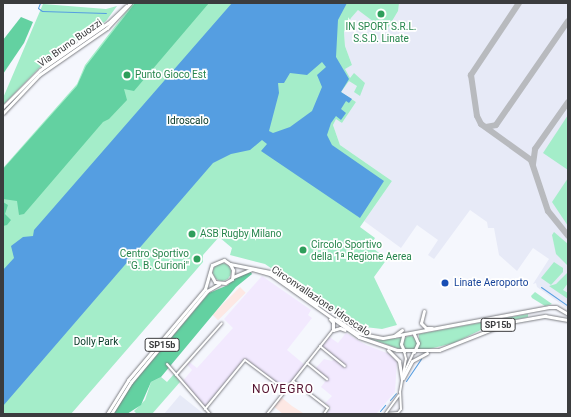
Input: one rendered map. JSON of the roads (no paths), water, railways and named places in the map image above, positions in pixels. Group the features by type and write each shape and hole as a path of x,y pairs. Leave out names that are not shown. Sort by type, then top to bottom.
{"main road":[{"name":"Via Bruno Buozzi","path":"3,107 34,75 108,23 129,3"},
{"name":"Via Bruno Buozzi","path":"3,113 39,75 107,28 129,3"},
{"name":"SP15b","path":"107,414 128,380 205,289 216,261 224,260 230,264"},
{"path":"230,264 234,270 233,277"},
{"name":"Circonvallazione Idroscalo","path":"230,264 270,272 354,331 373,338 403,336 527,313 544,308 556,307 568,314"},
{"name":"Circonvallazione Idroscalo","path":"233,277 252,269 264,272 358,338 375,345 404,351 429,352 454,345 491,327 527,319 546,316 568,320"},
{"path":"210,273 213,280 220,284"},
{"name":"SP15b","path":"111,414 131,382 207,291 220,284 229,282 233,277"},
{"path":"320,310 333,321 334,330 342,328 358,338"},
{"path":"424,311 421,321 423,326 428,329 441,328"},
{"path":"527,313 530,316 527,319"},
{"path":"388,338 402,330"},
{"path":"414,334 418,343 414,352"},
{"path":"403,336 401,344 404,351"},
{"path":"375,345 397,357 402,379"},
{"path":"402,379 412,361 429,352"}],"street":[{"path":"176,375 222,323"},
{"path":"267,414 334,330"},
{"path":"320,346 345,366"},
{"path":"386,414 400,412 400,392 406,360 404,351"},
{"path":"402,379 414,352"},
{"path":"205,409 245,360 285,390"},
{"path":"307,363 327,379"},
{"path":"167,364 210,414"},
{"path":"293,381 328,408 324,414"},
{"path":"386,414 400,392"},
{"path":"394,403 400,405"},
{"path":"391,408 394,413"}],"water":[{"name":"Idroscalo","path":"232,3 347,3 338,20 336,57 349,79 341,92 352,99 349,103 346,101 341,109 346,113 341,120 336,116 331,123 327,135 332,145 384,181 360,218 261,151 267,144 262,140 250,150 231,154 213,163 3,406 3,270 14,258 11,246 23,237 33,236 34,230","holes":["322,62 326,67 317,75 322,87 312,111 290,127 273,133 269,131 279,93 278,83 284,83 290,73 307,75"]}],"waterway":[{"path":"40,3 38,8 42,11 106,13"},
{"path":"541,287 568,306"},
{"path":"406,381 421,359"},
{"path":"390,400 396,393"},
{"path":"380,411 385,405"}],"place":[{"name":"IN SPORT S.R.L. S.S.D. Linate","path":"381,14"},
{"name":"Punto Gioco Est","path":"127,75"},
{"name":"ASB Rugby Milano","path":"192,234"},
{"name":"Circolo Sportivo della 1ª Regione Aerea","path":"303,250"},
{"name":"Centro Sportivo \"G. B. Curioni\"","path":"197,259"},
{"name":"Linate Aeroporto","path":"445,283"}],"district":[{"name":"NOVEGRO","path":"283,390"}],"park label":[{"name":"Dolly Park","path":"96,342"}]}
